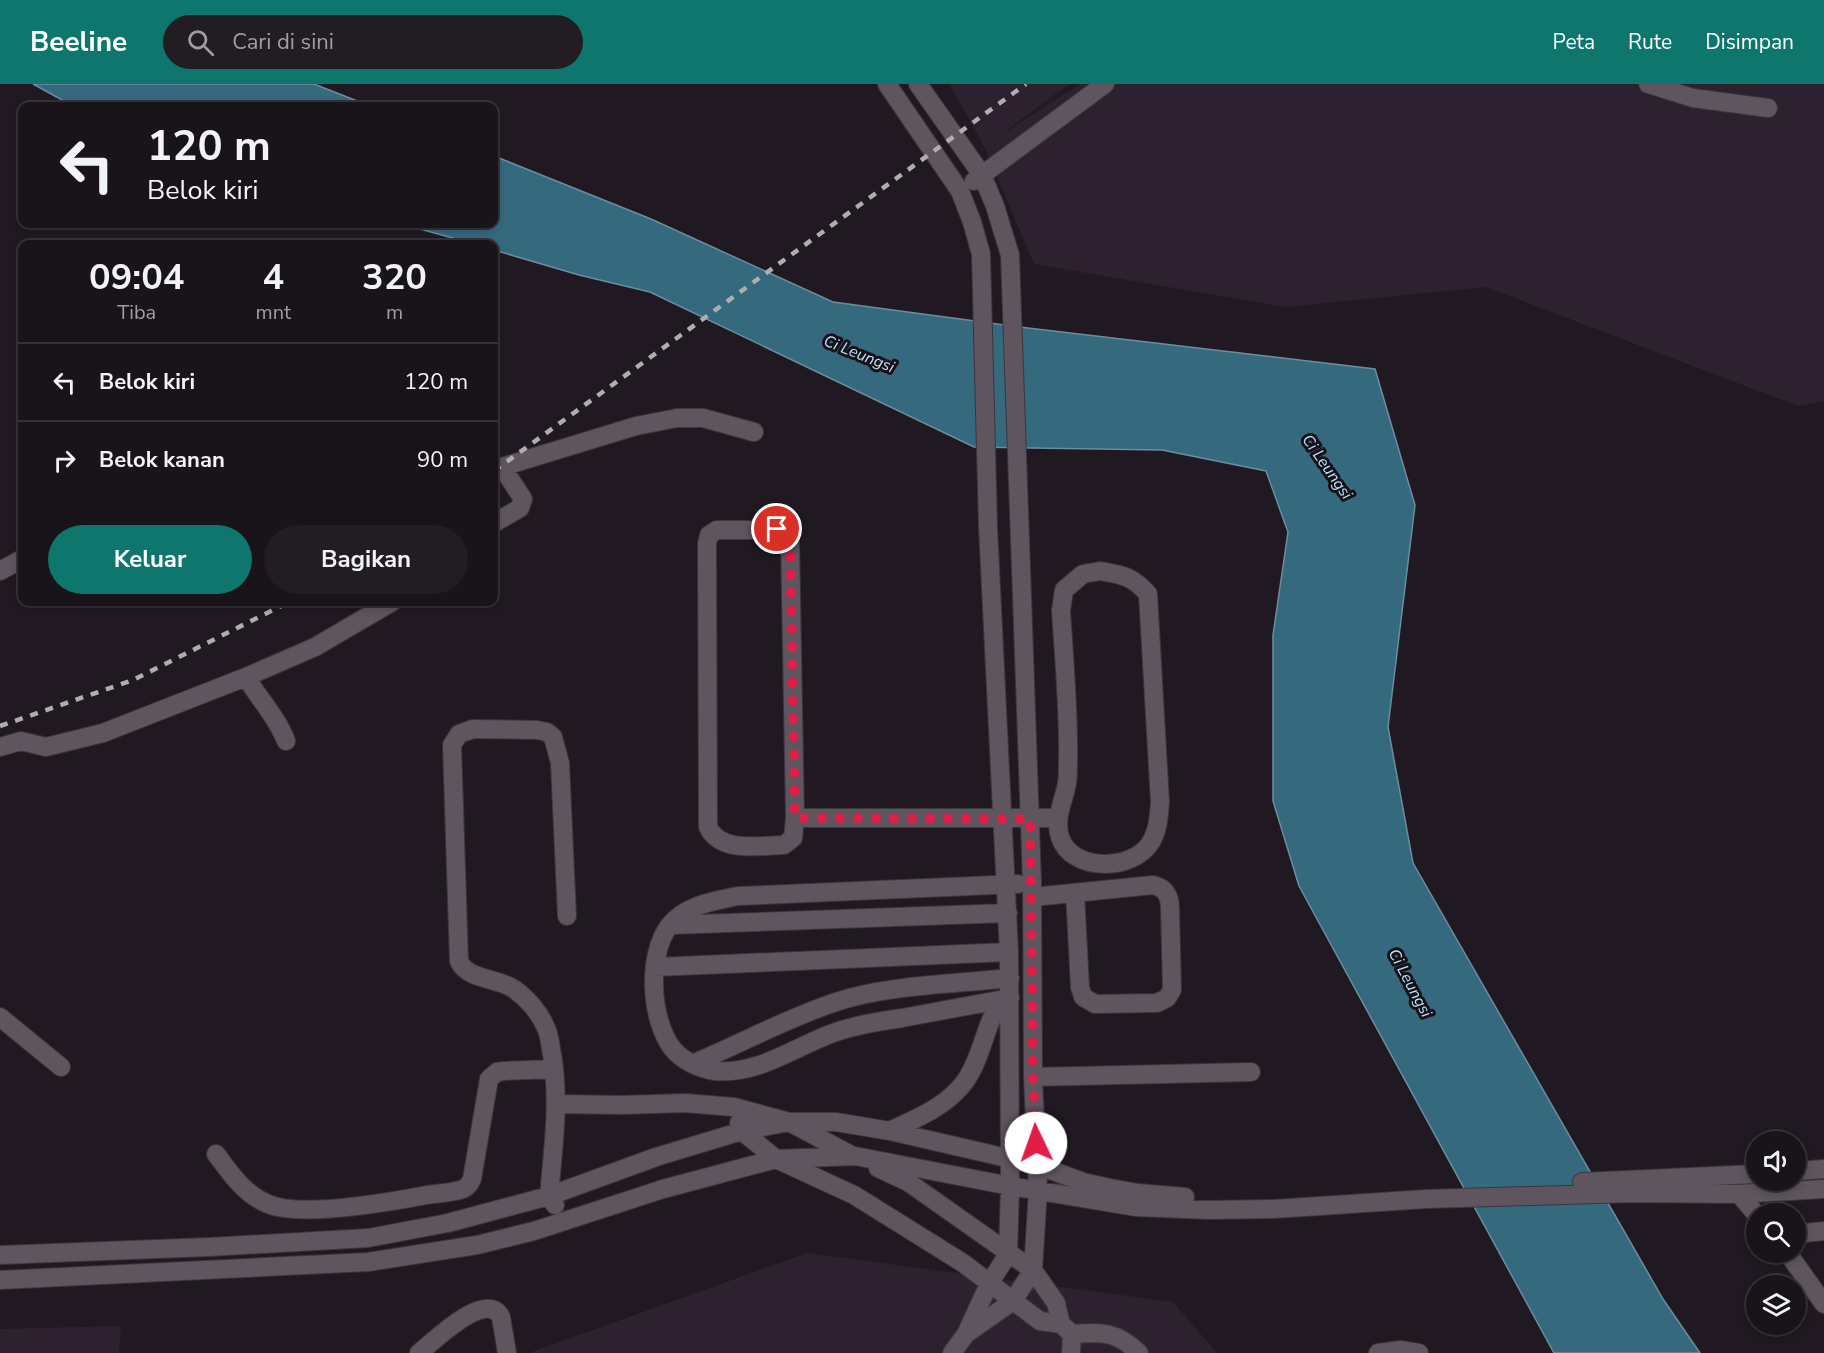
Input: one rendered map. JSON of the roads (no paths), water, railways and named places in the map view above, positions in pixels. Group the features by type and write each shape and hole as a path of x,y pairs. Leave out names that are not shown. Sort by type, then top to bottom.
{"street":[{"path":"887,84 960,191 981,254 988,527 1008,913 1011,1159 1008,1254 989,1284 966,1334 952,1353"},
{"path":"918,84 982,175 995,206 1010,255 1018,529 1033,890 1033,1077 1038,1190 1033,1270 1013,1301 966,1334"},
{"path":"960,191 1105,84"},
{"path":"1648,84 1693,98 1768,108"},
{"path":"498,521 519,508 523,498 498,466 636,426 677,418 704,418 754,432"},
{"path":"717,530 782,530 786,531 790,539 795,818 793,838 784,845 737,846 726,844 713,836 708,827 707,544 709,535 717,530"},
{"path":"0,571 18,561"},
{"path":"1100,571 1126,576 1138,582 1148,594 1160,802 1159,823 1151,843 1138,855 1115,864 1089,861 1070,854 1060,837 1058,818 1067,784 1068,758 1061,610 1064,590 1083,574 1100,571"},
{"path":"0,747 21,741 45,747 103,733 246,677 315,647 385,606"},
{"path":"246,677 256,695 280,725 286,741"},
{"path":"565,1219 549,1196 557,1104 548,1030 535,1010 513,988 471,973 462,968 459,961 452,745 459,734 473,729 537,730 547,732 553,737 560,763 567,916"},
{"path":"795,818 1058,818"},
{"path":"1009,1000 867,1024 840,1031 742,1071 711,1071 693,1064 674,1050 665,1038 656,1004 655,966 661,940 670,925 684,912 705,903 738,896 1007,885 1033,890 1075,893 1153,885 1159,886 1170,900 1172,990 1167,998 1157,1004 1095,1004 1083,997 1080,987 1075,893"},
{"path":"670,925 1008,913"},
{"path":"655,966 1009,952"},
{"path":"693,1064 781,1024 837,1002 885,991 1010,978"},
{"path":"890,1131 938,1106 957,1092 967,1078 994,1014 1009,1000"},
{"path":"0,1017 61,1067"},
{"path":"216,1154 246,1192 268,1205 285,1209 307,1210 390,1202 464,1189 472,1179 489,1079 497,1072 554,1069"},
{"path":"1033,1077 1251,1072"},
{"path":"557,1104 685,1103 734,1107 789,1122 908,1182 1033,1270 1056,1303 1067,1329 1071,1353"},
{"path":"734,1107 742,1131 776,1159 854,1195 963,1263 1040,1321 1067,1329 1103,1332 1123,1340 1139,1353"},
{"path":"0,1255 368,1238 448,1223 549,1196 656,1157 742,1131 789,1122 836,1122 890,1131 1037,1165 1083,1182 1138,1193 1176,1197 1274,1197 1632,1187 1746,1175"},
{"path":"0,1280 368,1262 477,1245 534,1231 565,1219 663,1189 776,1159 855,1156 1010,1186 1136,1207 1210,1210 1274,1209 1427,1193"},
{"path":"1806,1170 1824,1169"},
{"path":"1632,1187 1739,1194 1824,1189"},
{"path":"1739,1194 1747,1203"},
{"path":"1806,1233 1824,1231"},
{"path":"1795,1263 1824,1304"},
{"path":"419,1353 475,1311 488,1307 498,1311 501,1317 507,1353"},
{"path":"1378,1353 1401,1350 1419,1353"}],"water":[{"path":"33,84 314,84 360,102 66,102"},
{"name":"Ci Leungsi","path":"498,158 651,219 833,302 1028,328 1375,369 1415,505 1388,727 1413,863 1663,1299 1700,1353 1554,1353 1299,886 1273,801 1273,635 1288,532 1266,471 1162,450 974,447 650,292 579,275 498,251 498,240 460,240 416,228 498,228"}],"railway":[{"path":"498,468 1026,84"},
{"path":"0,726 133,680 281,606"}]}
